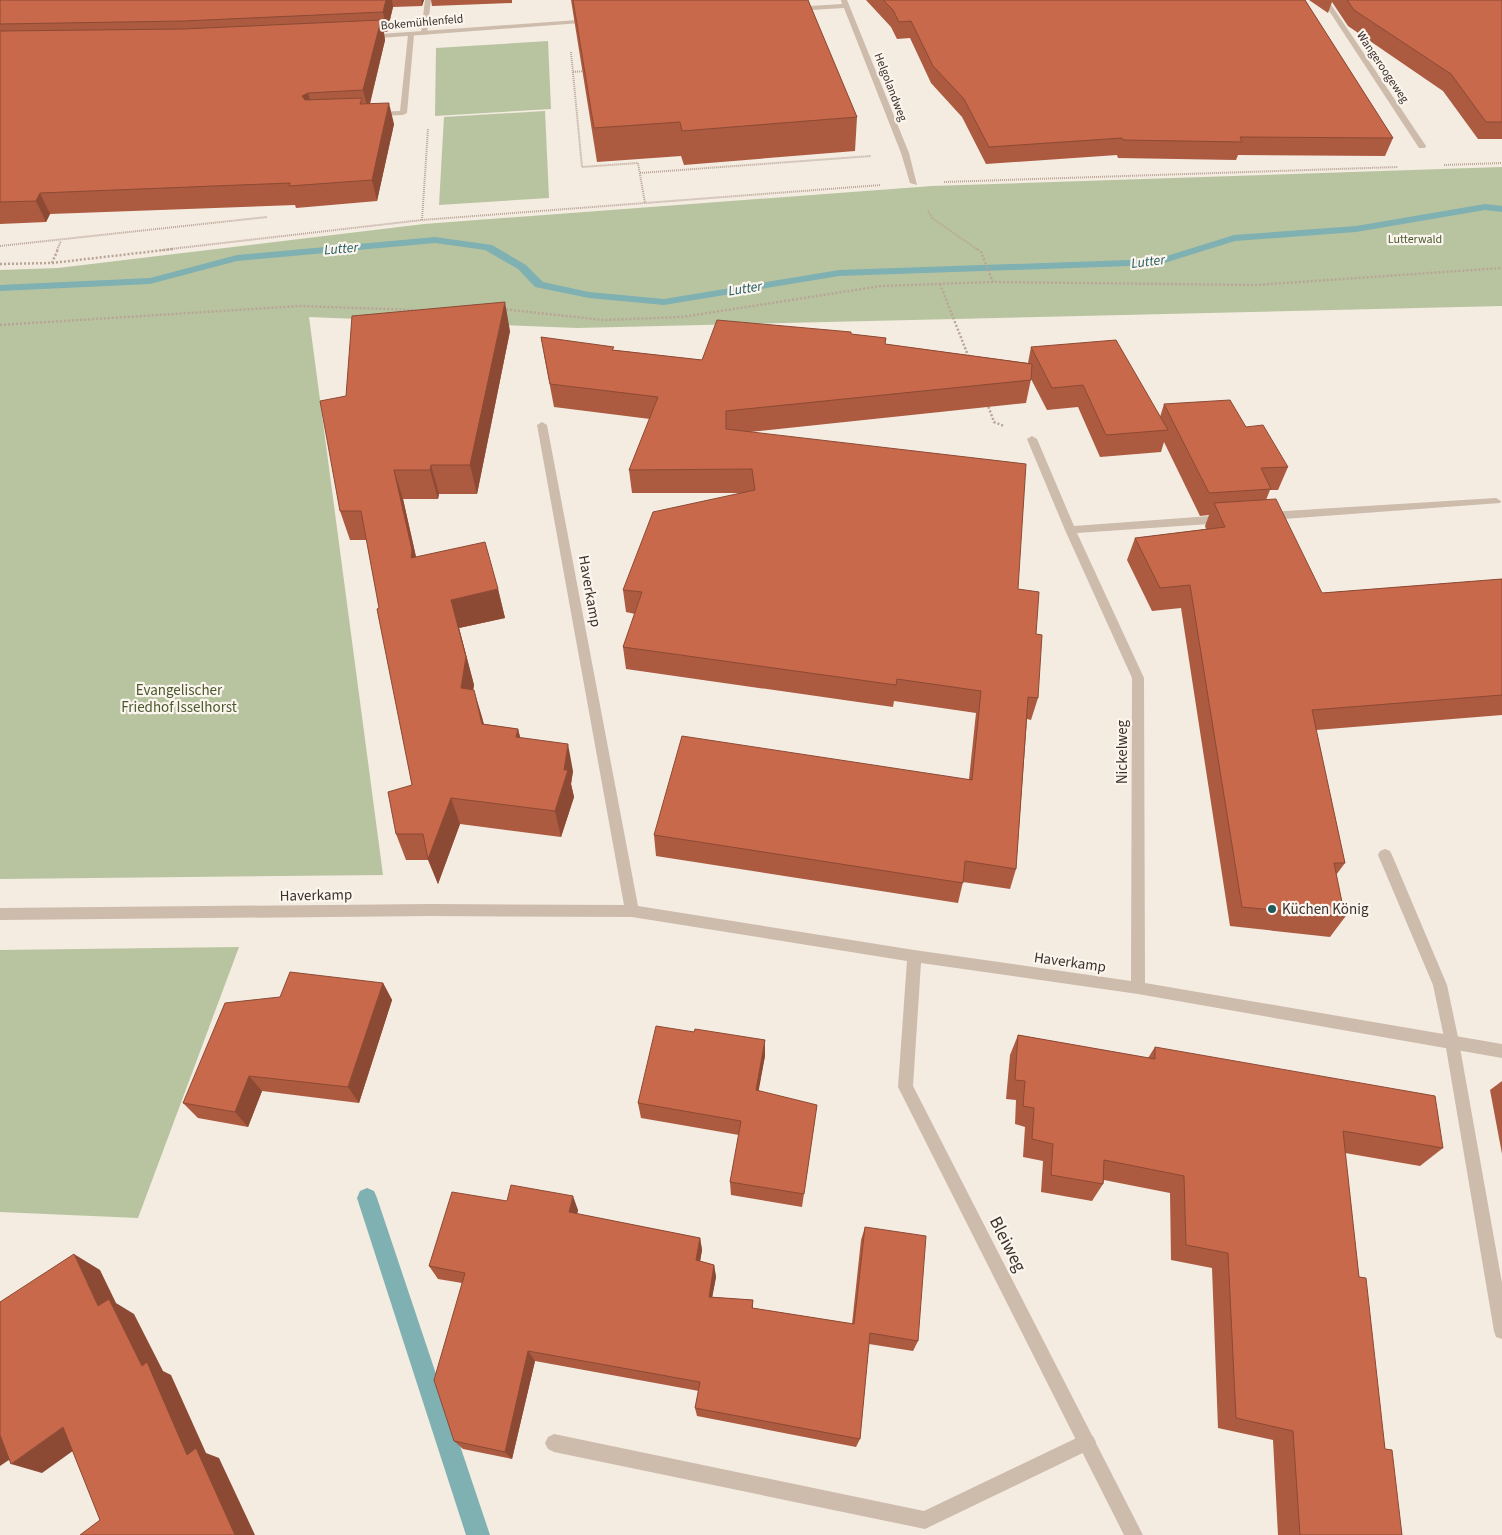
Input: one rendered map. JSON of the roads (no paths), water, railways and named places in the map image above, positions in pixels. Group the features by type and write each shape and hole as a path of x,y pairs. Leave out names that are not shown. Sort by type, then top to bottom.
{"street":[{"path":"424,33 428,0"},
{"name":"Wangeroogeweg","path":"1325,0 1422,146"},
{"path":"789,9 845,3"},
{"name":"Helgolandweg","path":"845,3 905,153 914,183"},
{"name":"Bokemühlenfeld","path":"362,37 596,21"},
{"path":"363,115 403,113 411,35"},
{"name":"Haverkamp","path":"542,425 632,911"},
{"name":"Nickelweg","path":"1032,439 1070,530 1138,678 1138,988"},
{"path":"1257,517 1496,501"},
{"path":"1070,530 1238,518"},
{"path":"1385,855 1440,985 1452,1042 1502,1331"},
{"name":"Haverkamp","path":"0,914 632,911 914,956 1138,988 1502,1051"},
{"name":"Bleiweg","path":"914,956 905,1087 1134,1535"},
{"path":"554,1443 925,1520 1087,1442"}],"waterway":[{"name":"Lutter","path":"0,288 150,281 237,258 435,240 488,247 522,267 539,285 589,295 664,302 839,273 1158,262 1234,238 1356,229 1485,207 1502,209"},
{"path":"367,1198 478,1535"}],"place":[{"name":"Küchen König","path":"1272,909"}],"park label":[{"name":"Lutterwald","path":"1415,239"},
{"name":"Evangelischer Friedhof Isselhorst","path":"179,698"}]}
